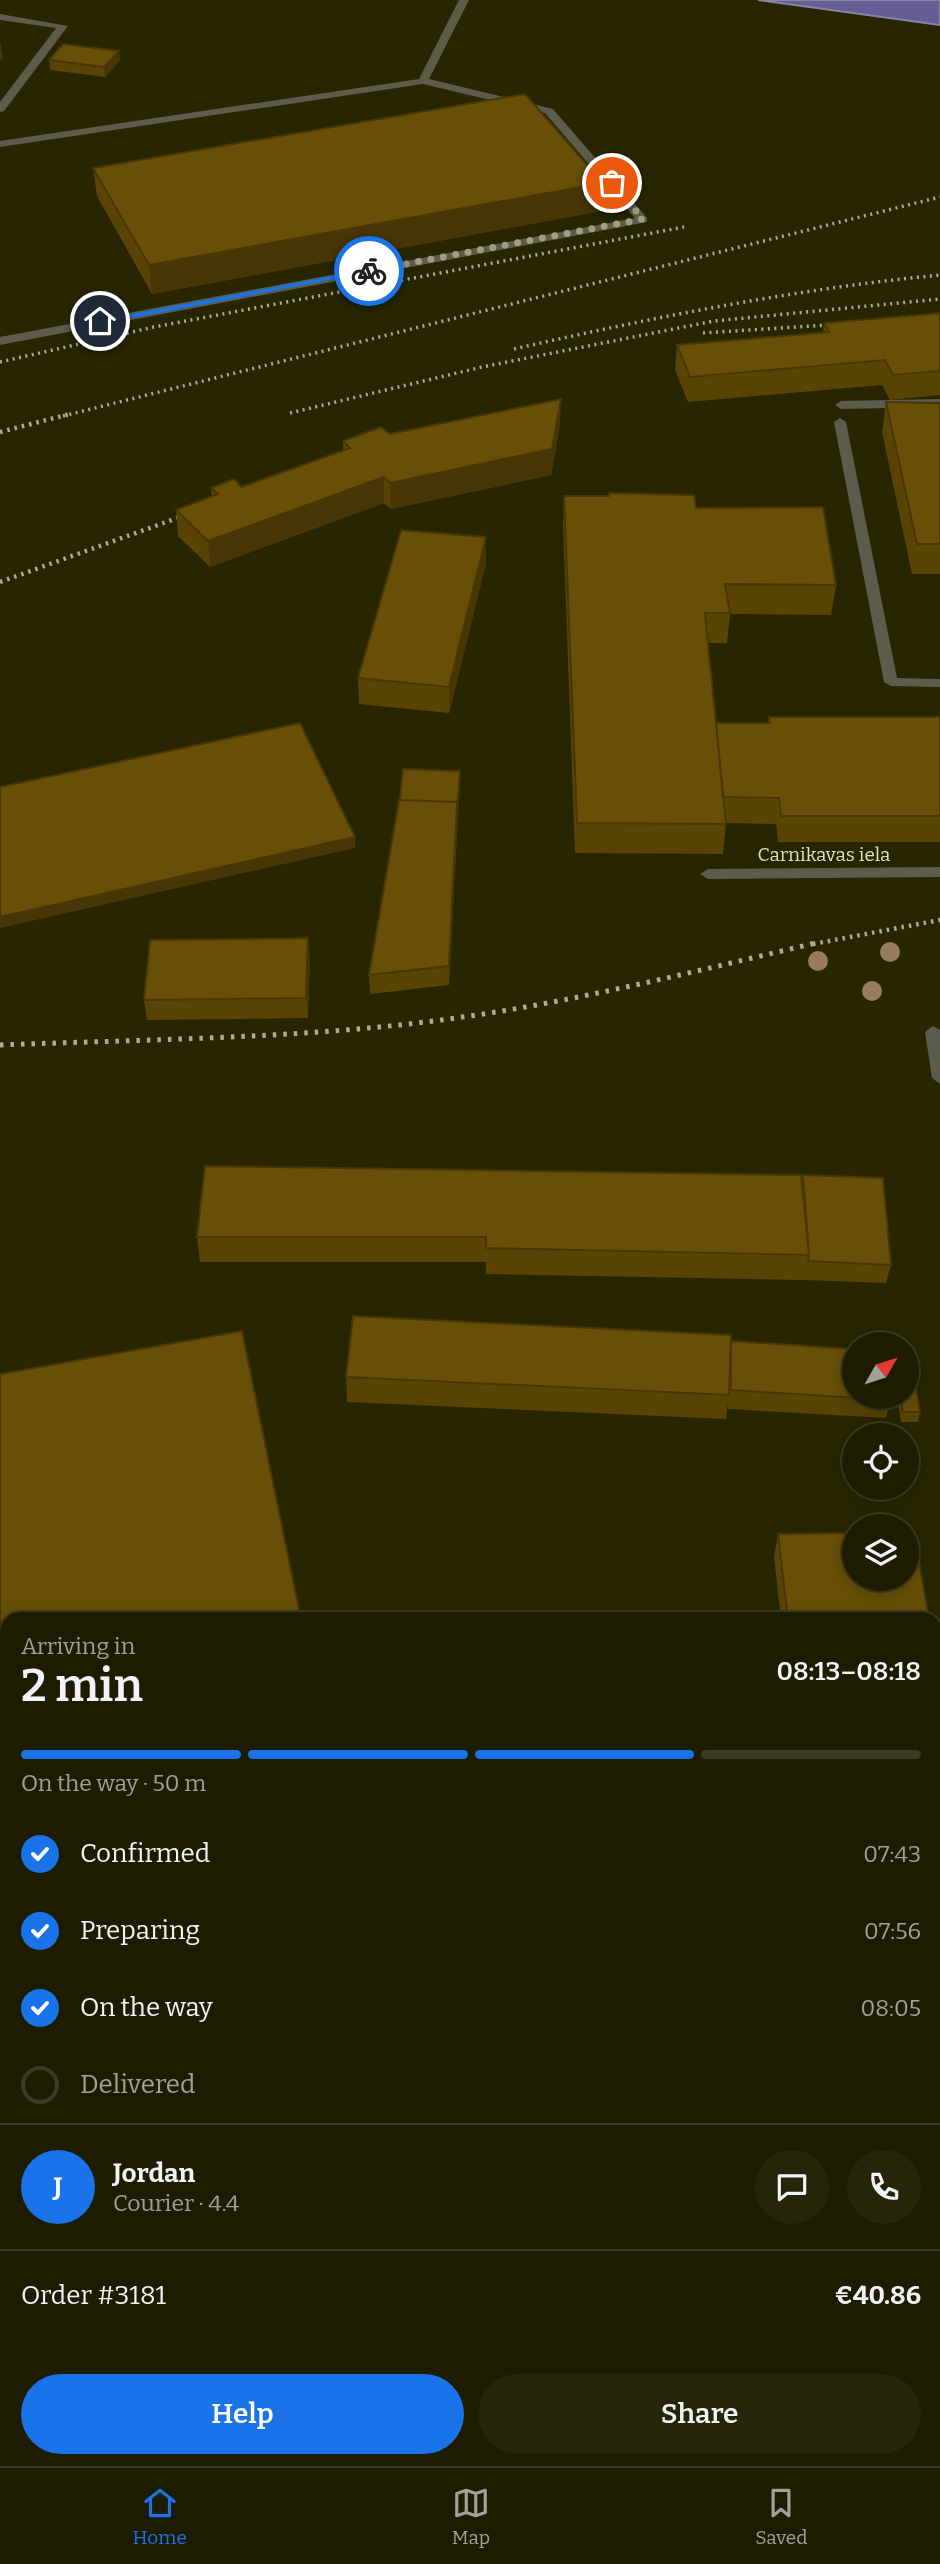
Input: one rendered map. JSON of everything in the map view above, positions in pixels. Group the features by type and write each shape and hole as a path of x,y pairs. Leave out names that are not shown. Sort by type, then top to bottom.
{"street":[{"path":"423,80 464,0"},
{"path":"0,17 63,26 0,109"},
{"path":"0,144 423,80 549,111 643,219 0,341"},
{"path":"841,405 940,403"},
{"path":"840,422 891,682 940,683"},
{"name":"Carnikavas iela","path":"708,874 940,872"},
{"path":"933,1032 940,1078"}],"shaded area":[{"path":"758,0 940,0 940,25"}],"building":[{"path":"63,44 119,51 104,67 49,60"},
{"path":"525,94 603,183 149,265 93,168"},
{"path":"940,313 940,371 893,375 885,360 690,377 677,345 829,332 824,323"},
{"path":"561,399 552,449 390,483 384,477 208,541 176,510 218,494 211,488 234,479 241,487 350,448 343,441 381,427 390,434"},
{"path":"886,402 940,403 940,544 917,544"},
{"path":"609,493 694,495 696,508 823,507 836,585 725,584 730,613 705,613 726,824 577,823 564,496 609,496"},
{"path":"401,530 486,537 449,687 358,678"},
{"path":"769,717 940,717 940,816 781,816 779,798 723,797 716,723 770,723"},
{"path":"300,723 355,837 0,917 0,787"},
{"path":"403,769 460,771 457,811 457,802 400,800"},
{"path":"399,800 457,802 449,966 369,975"},
{"path":"308,938 306,998 144,1000 150,940"},
{"path":"205,1166 801,1175 809,1255 486,1248 486,1237 197,1237"},
{"path":"803,1175 883,1178 891,1265 808,1261"},
{"path":"353,1316 731,1335 729,1395 346,1377"},
{"path":"242,1331 300,1612 0,1612 0,1374"},
{"path":"731,1341 842,1348 842,1397 731,1390"},
{"path":"919,1406 920,1412 903,1412 902,1409 919,1409"},
{"path":"842,1533 842,1591 919,1591 919,1561 928,1612 787,1612 778,1534"}],"railway":[{"path":"63,416 940,197"},
{"path":"0,362 154,327 684,227"},
{"path":"514,349 726,305 940,275"},
{"path":"290,413 482,367 714,321 940,299"},
{"path":"703,333 843,324"},
{"path":"0,432 70,414"},
{"path":"0,582 194,512"},
{"path":"813,944 940,920"},
{"path":"0,1045 285,1034 456,1018 594,994 820,942"}],"way so far":[{"path":"369,271 643,219 612,183"}],"route":[{"path":"100,321 369,271"}]}
